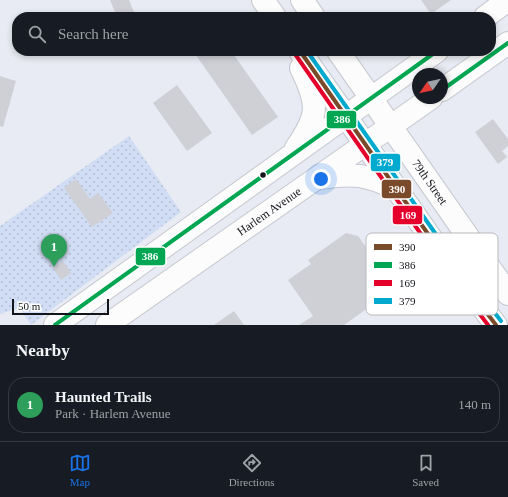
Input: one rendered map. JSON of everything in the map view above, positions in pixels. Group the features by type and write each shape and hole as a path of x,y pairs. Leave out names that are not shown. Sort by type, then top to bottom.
{"main road":[{"path":"263,0 272,12"},
{"path":"302,0 310,12"},
{"path":"492,12 508,0"},
{"path":"496,52 508,43"},
{"path":"290,157 310,125 315,108 312,93 295,56"},
{"path":"304,56 428,233"},
{"name":"79th Street","path":"342,56 465,233"},
{"path":"55,325 430,56"},
{"path":"448,86 490,56"},
{"name":"Harlem Avenue","path":"107,325 423,104"},
{"path":"317,178 356,174 376,179 397,190"},
{"name":"79th Street","path":"498,280 508,294"},
{"path":"488,315 496,325"}],"shaded area":[{"path":"129,136 181,212 31,325 19,308 0,314 0,226"}],"building":[{"path":"110,0 129,0 134,12 115,12"},
{"path":"421,0 451,0 434,12 430,12"},
{"path":"197,56 235,56 278,117 252,135"},
{"path":"0,76 16,81 3,127 0,126"},
{"path":"177,85 212,133 187,151 153,103"},
{"path":"493,119 508,139 508,146 502,151 507,157 498,164 475,132"},
{"path":"76,179 90,199 98,193 113,213 92,227 64,188"},
{"path":"346,233 358,236 366,247 366,309 344,325 299,325 313,316 288,280 311,264 308,260"},
{"path":"63,261 71,273 61,280 53,268"},
{"path":"234,311 244,325 214,325"}],"transit line":[{"name":"386","path":"496,52 508,43"},
{"name":"169","path":"296,56 420,233"},
{"name":"390","path":"303,56 427,233"},
{"name":"379","path":"311,56 435,233"},
{"name":"386","path":"55,325 430,56"},
{"name":"386","path":"448,86 490,56"},
{"name":"169","path":"480,315 488,325"},
{"name":"390","path":"488,315 496,325"},
{"name":"379","path":"496,315 501,321"}],"place":[{"name":"Haunted Trails","path":"54,267"}]}
